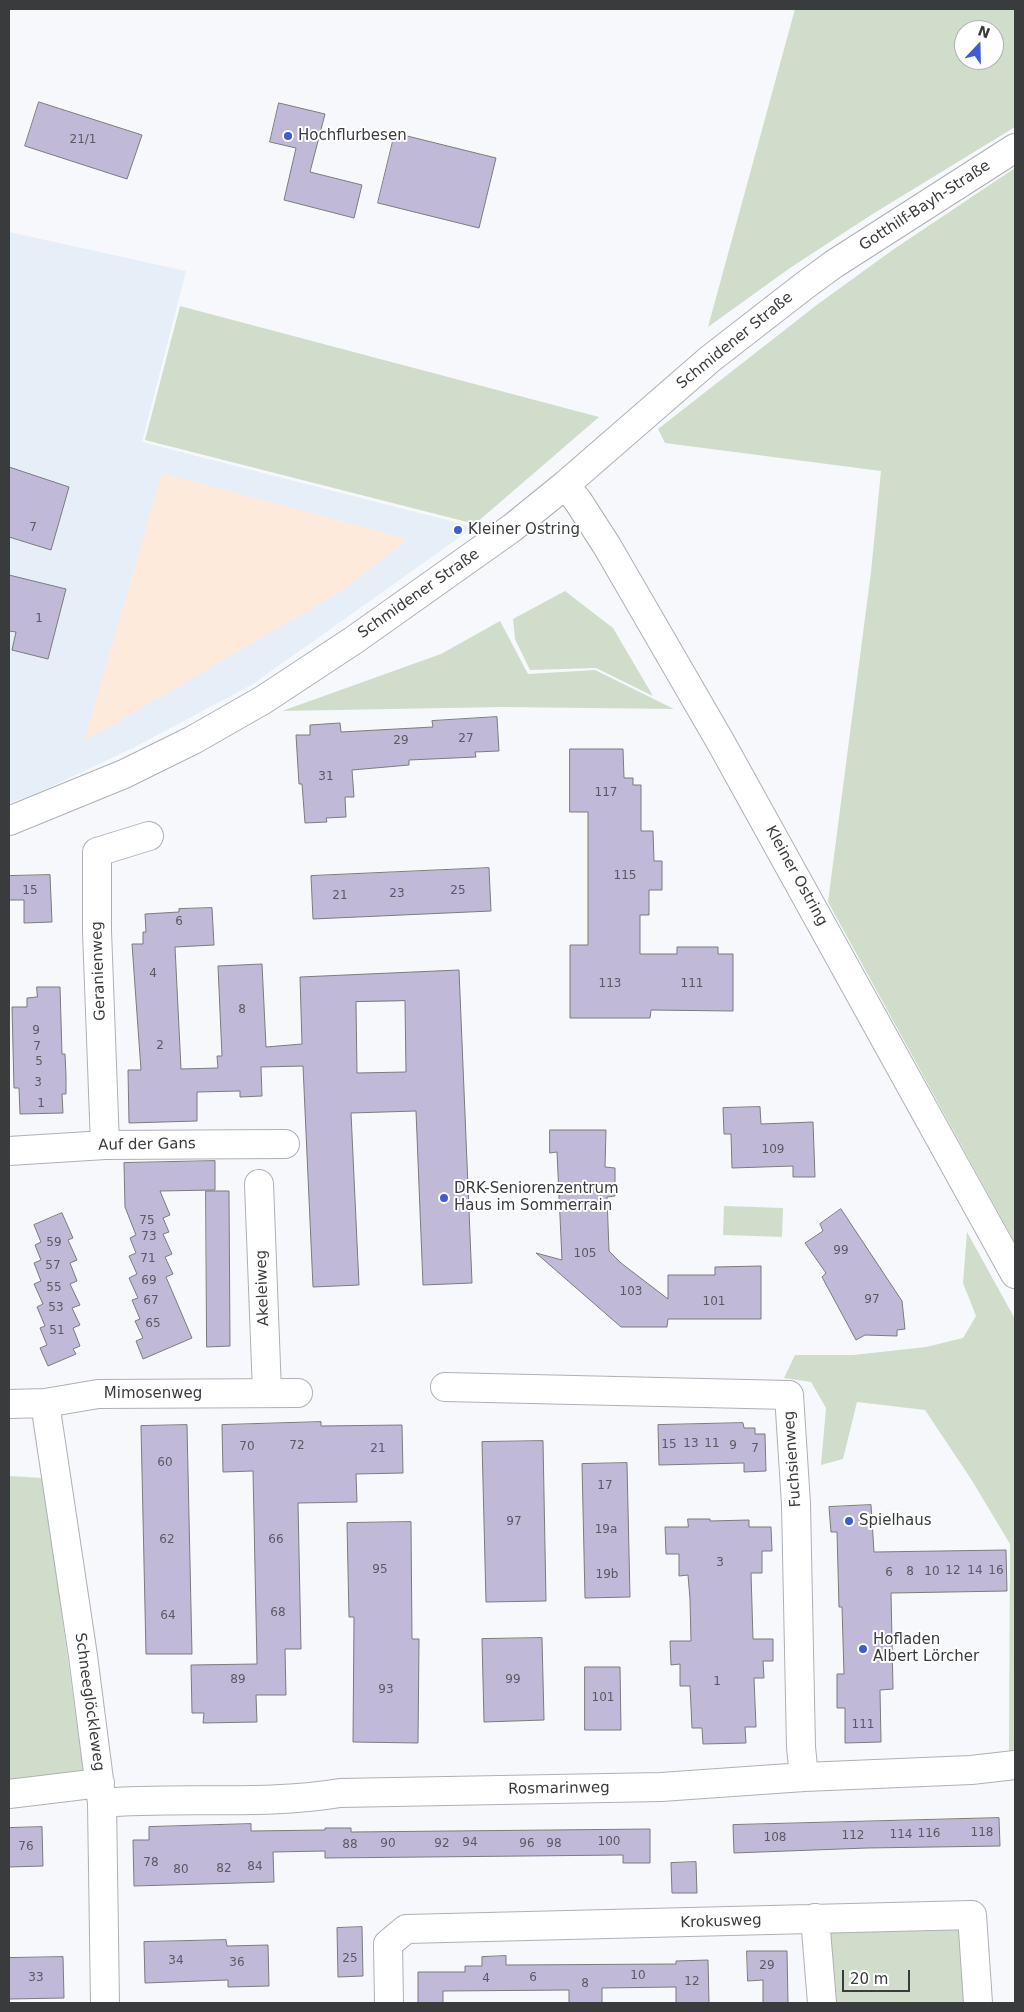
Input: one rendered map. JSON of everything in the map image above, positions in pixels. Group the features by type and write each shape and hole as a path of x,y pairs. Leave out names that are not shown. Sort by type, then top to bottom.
{"street":[{"name":"Gotthilf-Bayh-Straße","path":"834,264 1015,148"},
{"name":"Schmidener Straße","path":"9,822 124,774 193,740 263,700 354,640 482,550 565,485 710,359 834,264"},
{"name":"Kleiner Ostring","path":"565,485 578,501 607,546 720,741 1015,1274"},
{"name":"Geranienweg","path":"105,1145 97,931 97,852 150,836"},
{"name":"Auf der Gans","path":"9,1151 105,1145 285,1144"},
{"name":"Akeleiweg","path":"259,1184 267,1392"},
{"name":"Fuchsienweg","path":"445,1387 789,1395 796,1504 804,1777"},
{"name":"Mimosenweg","path":"9,1404 45,1403 98,1394 201,1395 267,1392 298,1393"},
{"name":"Schneeglöckleweg","path":"45,1403 101,1793 105,2003"},
{"name":"Rosmarinweg","path":"9,1794 101,1793 140,1800 304,1799 340,1793 662,1787 804,1777 971,1770 1015,1765"},
{"name":"Krokusweg","path":"389,2003 388,1944 406,1929 972,1915 978,2003"},
{"path":"815,1918 822,2003"}],"shaded area":[{"path":"9,232 186,271 142,442 474,527 253,684 133,748 31,796 9,803"},
{"path":"162,473 408,539 343,590 84,741"}],"green space":[{"path":"795,9 1015,9 1015,127 871,215 790,268 708,327"},
{"path":"1015,168 1015,1243 828,902 871,572 881,471 665,443 658,429 818,304 894,249"},
{"path":"180,306 599,417 475,524 145,440"},
{"path":"565,591 613,628 653,696 596,668 530,670 515,639 513,619"},
{"path":"500,621 528,674 595,670 674,709 502,707 282,711 441,654"},
{"path":"724,1206 783,1208 782,1237 723,1235"},
{"path":"967,1232 1015,1319 1015,1751 1009,1752 1010,1544 971,1479 925,1410 857,1402 843,1459 821,1465 826,1408 811,1382 784,1378 795,1355 853,1355 926,1347 963,1338 976,1316 963,1283"},
{"path":"9,1476 43,1478 84,1776 9,1780"},
{"path":"972,1915 978,2003 822,2003 815,1918"}],"building":[{"path":"39,102 142,135 127,179 25,146"},
{"path":"279,103 325,114 310,172 362,185 354,218 284,200 296,148 270,142"},
{"path":"395,133 496,158 479,228 378,203"},
{"path":"9,467 69,487 51,550 9,537"},
{"path":"9,575 66,589 48,659 12,650 16,632 9,631"},
{"path":"497,717 499,751 475,752 476,757 409,760 409,765 352,770 354,797 345,797 346,817 326,818 327,822 305,823 302,784 299,784 296,735 310,735 310,725 340,723 341,732 433,727 432,721"},
{"path":"570,749 623,749 624,778 633,778 633,785 641,785 641,831 653,831 654,861 662,861 662,890 649,890 649,915 640,915 640,954 677,954 677,947 718,947 718,954 733,954 733,1011 651,1010 650,1018 570,1018 570,945 588,945 588,812 570,812"},
{"path":"489,868 491,911 313,919 311,876"},
{"path":"50,875 52,922 24,923 24,900 9,900 9,876"},
{"name":"DRK-Seniorenzentrum Haus im Sommerrain","path":"212,908 214,945 175,947 181,1069 218,1068 217,1056 222,1056 218,966 262,964 266,1047 302,1044 300,977 459,970 472,1283 423,1285 416,1111 351,1113 359,1285 313,1287 303,1066 261,1067 262,1096 240,1097 240,1091 197,1092 197,1121 129,1123 128,1070 141,1070 132,944 143,944 143,932 146,932 145,914 179,912 179,909","holes":["405,1001 406,1072 357,1073 356,1002"]},
{"path":"37,987 60,987 62,1054 65,1054 66,1075 66,1094 62,1094 63,1113 20,1114 19,1088 14,1088 12,1007 27,1007 27,998 37,997"},
{"path":"760,1107 761,1124 813,1122 815,1177 793,1177 793,1166 732,1168 731,1134 724,1134 723,1108"},
{"path":"550,1130 606,1130 605,1167 615,1168 615,1196 607,1197 609,1251 621,1263 668,1299 668,1275 715,1275 715,1267 761,1266 761,1319 668,1319 667,1327 621,1327 536,1253 562,1260 557,1152 550,1153"},
{"path":"215,1161 215,1190 160,1191 170,1215 163,1218 169,1232 163,1234 172,1254 165,1257 173,1274 166,1277 192,1338 143,1359 136,1341 143,1338 135,1321 140,1319 132,1300 138,1298 129,1278 137,1274 129,1256 136,1253 130,1238 136,1235 125,1207 124,1163"},
{"path":"206,1191 229,1191 230,1346 207,1347"},
{"path":"841,1209 902,1301 905,1329 897,1330 897,1336 865,1335 856,1340 822,1277 826,1273 805,1243 823,1231 820,1224"},
{"path":"62,1213 73,1238 68,1240 77,1260 70,1263 77,1281 70,1284 80,1305 72,1308 80,1325 73,1328 80,1346 73,1349 76,1354 48,1366 40,1348 47,1345 40,1328 45,1326 37,1307 43,1304 34,1284 41,1281 34,1263 41,1260 35,1245 41,1242 34,1225"},
{"path":"321,1422 321,1426 402,1425 403,1473 356,1474 357,1502 298,1503 301,1649 285,1649 286,1695 256,1695 257,1722 203,1723 204,1713 192,1713 191,1665 257,1664 253,1471 223,1472 222,1425"},
{"path":"743,1423 744,1428 755,1428 755,1434 765,1434 766,1471 744,1472 744,1463 659,1465 658,1425"},
{"path":"187,1425 192,1654 146,1654 141,1426"},
{"path":"543,1441 546,1601 486,1602 482,1442"},
{"path":"627,1463 630,1597 585,1598 582,1464"},
{"path":"871,1505 874,1552 1006,1550 1007,1591 891,1593 893,1689 880,1690 881,1742 845,1743 845,1708 837,1708 837,1674 844,1674 842,1607 839,1607 837,1532 831,1532 829,1507"},
{"path":"688,1519 710,1519 710,1521 749,1520 749,1527 771,1527 772,1551 762,1551 762,1573 751,1573 753,1639 773,1639 773,1661 763,1661 764,1678 754,1678 756,1727 745,1727 746,1743 703,1744 702,1728 692,1728 690,1686 680,1686 680,1664 671,1665 670,1641 691,1641 690,1599 688,1575 679,1576 679,1554 666,1554 665,1527 688,1527"},
{"path":"411,1522 412,1639 419,1639 418,1743 353,1742 354,1617 349,1617 347,1523"},
{"path":"542,1638 544,1720 484,1722 482,1639"},
{"path":"585,1667 620,1667 621,1730 585,1730"},
{"path":"999,1818 1000,1846 734,1853 733,1825"},
{"path":"251,1824 251,1831 325,1830 325,1828 351,1828 351,1832 650,1829 650,1863 623,1863 623,1855 325,1858 325,1851 273,1852 274,1882 134,1886 133,1840 149,1840 149,1827"},
{"path":"42,1827 43,1866 9,1867 9,1828"},
{"path":"696,1862 697,1893 672,1893 671,1863"},
{"path":"362,1927 363,1976 338,1977 337,1928"},
{"path":"226,1940 227,1946 268,1945 269,1986 228,1987 228,1980 145,1983 144,1942"},
{"path":"747,1951 787,1951 788,2003 763,2003 763,1980 748,1981"},
{"path":"506,1956 506,1965 676,1964 676,1961 708,1960 709,2003 676,2003 676,1987 602,1988 602,2003 569,2003 569,1990 443,1991 443,2003 418,2003 418,1972 465,1972 465,1966 482,1966 482,1957"},
{"path":"63,1957 64,1998 9,1999 9,1958"}],"place":[{"name":"Hochflurbesen","path":"288,136"},
{"name":"Kleiner Ostring","path":"458,530"},
{"name":"DRK-Seniorenzentrum Haus im Sommerrain","path":"444,1198"},
{"name":"Spielhaus","path":"849,1521"},
{"name":"Hofladen Albert Lörcher","path":"863,1649"}]}
